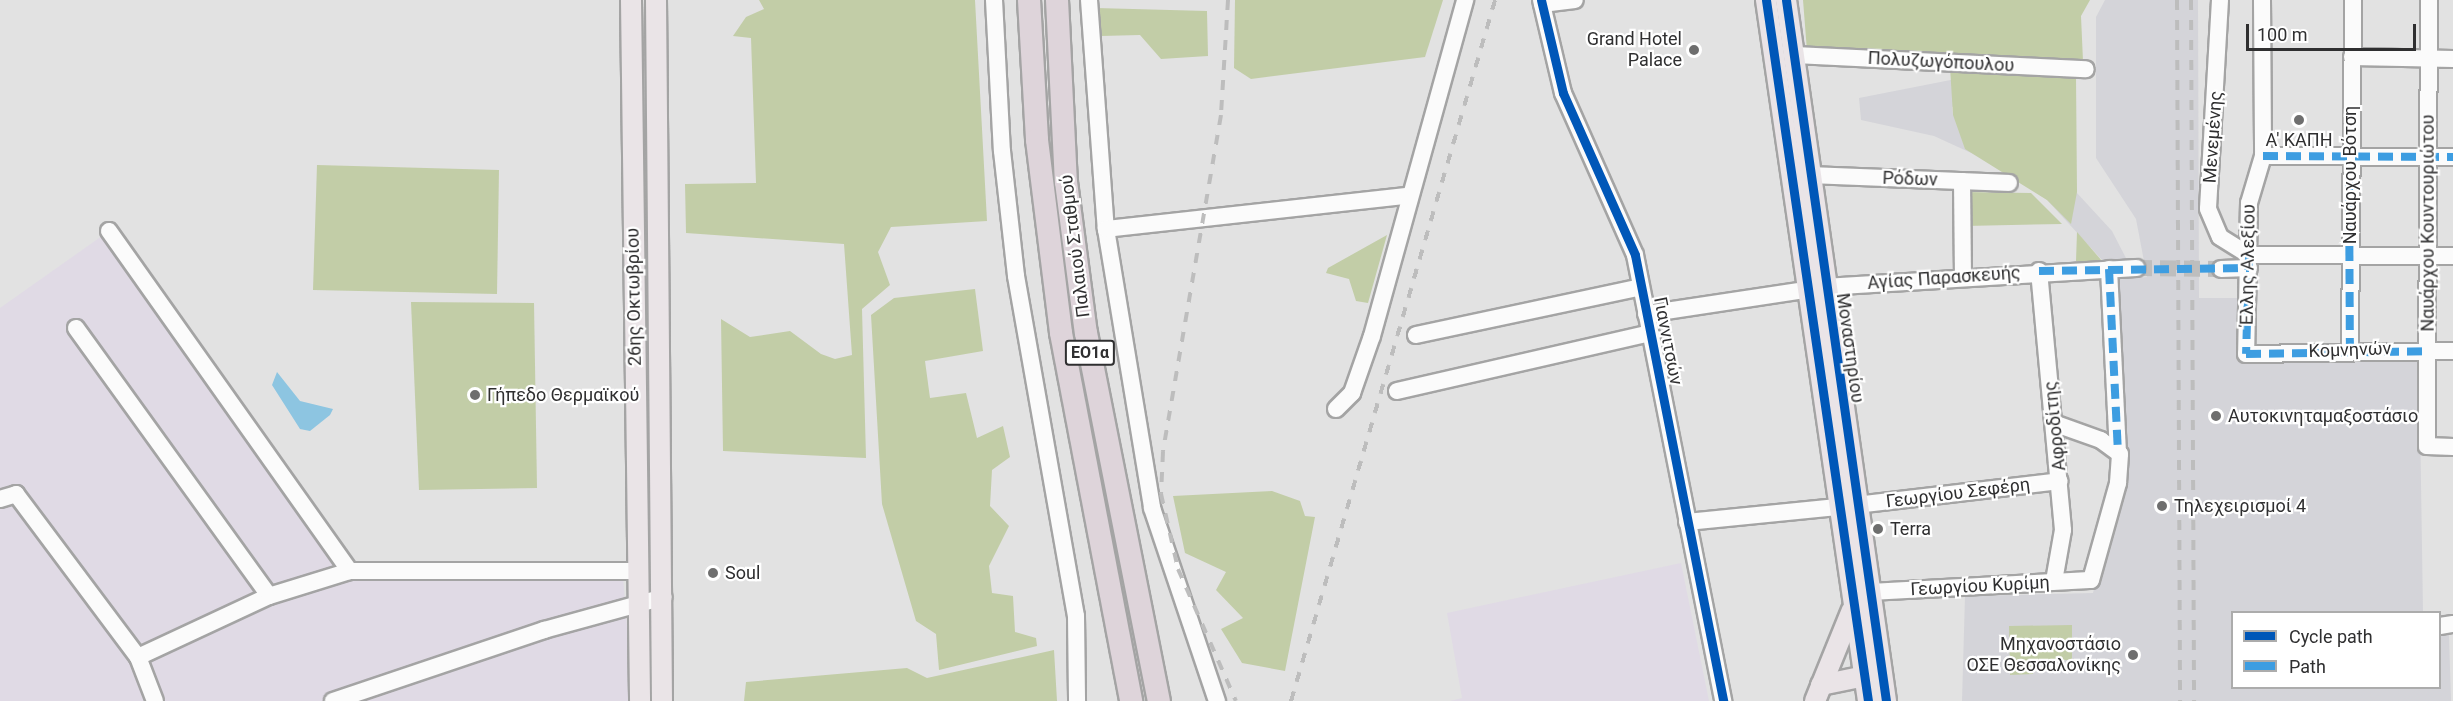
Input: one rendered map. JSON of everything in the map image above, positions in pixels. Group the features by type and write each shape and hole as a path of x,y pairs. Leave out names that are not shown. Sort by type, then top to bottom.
{"highway":[{"name":"Παλαιού Σταθμού","path":"1029,0 1037,140 1061,333 1131,701"},
{"name":"Παλαιού Σταθμού","path":"1057,0 1066,182 1086,333 1159,701"}],"main road":[{"name":"26ης Οκτωβρίου","path":"631,0 641,604 640,701"},
{"name":"26ης Οκτωβρίου","path":"656,0 664,597 662,701"},
{"name":"Μοναστηρίου","path":"1766,0 1816,290 1846,506 1852,610 1871,667 1886,701"},
{"name":"Μοναστηρίου","path":"1786,0 1811,175 1816,290"},
{"name":"Μοναστηρίου","path":"1846,506 1869,592 1871,667 1868,701"},
{"path":"1822,685 1852,610"},
{"path":"1822,685 1871,667"}],"street":[{"path":"994,0 1011,231 1076,616 1077,701"},
{"path":"1089,0 1106,229 1152,508 1216,701"},
{"path":"1336,409 1352,393 1372,336 1407,196 1465,0"},
{"path":"1542,2 1575,0"},
{"name":"Μενεμένης","path":"2220,0 2208,209 2220,237 2249,262"},
{"name":"Έλλης Αλεξίου","path":"2246,354 2250,195 2263,156 2262,0"},
{"name":"Ναυάρχου Βότση","path":"2350,350 2349,177 2353,0"},
{"name":"Ναυάρχου Κουντουριώτου","path":"2429,0 2426,256 2427,446 2453,447"},
{"name":"Γιαννιτσών","path":"1542,2 1563,93 1629,236 1723,701"},
{"name":"Πολυζωγόπουλου","path":"1795,55 2086,69"},
{"path":"2352,57 2453,59"},
{"path":"2263,156 2453,157"},
{"name":"Ρόδων","path":"1811,175 2009,183"},
{"path":"1962,181 1964,276"},
{"path":"1106,229 1407,196"},
{"path":"109,231 350,571"},
{"path":"2221,268 2249,262 2350,256 2453,256"},
{"name":"Αγίας Παρασκευής","path":"1646,314 1816,290 1964,276 2136,268"},
{"path":"2056,424 2118,450 2109,269"},
{"name":"Αφροδίτης","path":"2039,271 2056,424 2063,530 2054,581"},
{"path":"1416,335 1641,287"},
{"path":"76,328 269,596"},
{"path":"1397,391 1650,333"},
{"name":"Κομνηνών","path":"2246,354 2350,350 2453,351"},
{"name":"Γεωργίου Κυρίμη","path":"1869,592 2091,580 2118,483 2118,450"},
{"name":"Γεωργίου Σεφέρη","path":"1687,522 2060,481"},
{"path":"0,499 16,494 138,657 155,701"},
{"path":"138,657 269,596 350,571 639,571"},
{"path":"333,701 533,633 664,597"}],"shaded area":[{"path":"2105,0 2198,0 2199,298 2244,298 2244,356 2419,352 2423,611 2231,611 2231,689 2441,689 2441,635 2449,635 2451,701 1962,701 1965,596 2093,593 2120,489 2115,280 2147,277 2136,219 2096,158 2096,17"},
{"path":"1971,76 1980,100 1952,107 1953,115 1976,123 2065,180 2112,231 2128,262 2103,261 2047,200 1993,163 1934,136 1861,120 1859,98"},
{"path":"109,231 350,571 623,577 633,701 0,701 0,308"},
{"path":"1681,563 1709,701 1450,701 1462,698 1447,613"}],"green space":[{"path":"759,0 975,0 987,221 891,227 878,252 890,285 862,309 866,458 723,451 721,319 750,337 790,331 821,354 835,359 852,355 844,244 686,233 685,184 756,183 751,38 733,36 746,17 764,9"},
{"path":"1235,0 1443,0 1425,57 1251,79 1234,68"},
{"path":"1803,0 2090,0 2081,16 2083,61 1807,51"},
{"path":"1096,8 1207,11 1208,56 1161,59 1140,35 1101,36"},
{"path":"1950,67 2076,76 2077,192 2071,224 2047,200 1965,149 1953,115"},
{"path":"317,165 499,170 497,294 313,290"},
{"path":"1964,192 2031,193 2062,224 1965,226"},
{"path":"2077,232 2102,261 2076,261"},
{"path":"1387,235 1368,303 1356,301 1349,279 1326,273 1328,268"},
{"path":"975,289 983,351 925,361 930,398 966,393 977,438 1003,426 1010,457 992,470 990,506 1009,526 989,566 992,593 1013,596 1015,632 1036,638 1037,646 939,670 936,634 916,621 882,504 871,315 894,298"},
{"name":"Γήπεδο Θερμαϊκού","path":"411,302 534,303 537,488 419,490"},
{"path":"1272,491 1300,501 1305,516 1315,517 1285,671 1242,663 1221,629 1243,618 1216,590 1226,572 1185,553 1173,496"},
{"path":"2072,625 2072,660 2033,661 2033,674 2010,675 2009,626"},
{"path":"1054,650 1057,701 744,701 746,682 907,668 927,678"}],"water":[{"path":"277,372 300,401 333,409 330,415 310,431 300,429 272,385"}],"tunnel":[{"path":"2136,268 2221,269"}],"railway":[{"path":"1228,0 1221,115 1163,452 1161,494 1178,569 1236,701"},
{"path":"1291,701 1495,0"},
{"path":"2177,0 2180,701"},
{"path":"2191,0 2194,701"}],"marked path":[{"path":"2263,156 2453,157"},
{"path":"2349,177 2350,349"},
{"path":"2249,255 2246,354 2428,351"},
{"path":"2039,271 2249,268"},
{"path":"2109,269 2118,450"}],"cycle path":[{"path":"1541,0 1563,93 1635,255 1723,701"},
{"path":"1766,0 1868,701"},
{"path":"1786,0 1886,701"}],"place":[{"name":"Grand Hotel Palace","path":"1694,50"},
{"name":"Α' ΚΑΠΗ","path":"2299,120"},
{"name":"Γήπεδο Θερμαϊκού","path":"475,395"},
{"name":"Αυτοκινηταμαξοστάσιο","path":"2216,416"},
{"name":"Τηλεχειρισμοί 4","path":"2162,506"},
{"name":"Terra","path":"1878,529"},
{"name":"Soul","path":"713,573"},
{"name":"Μηχανοστάσιο ΟΣΕ Θεσσαλονίκης","path":"2133,655"}]}
